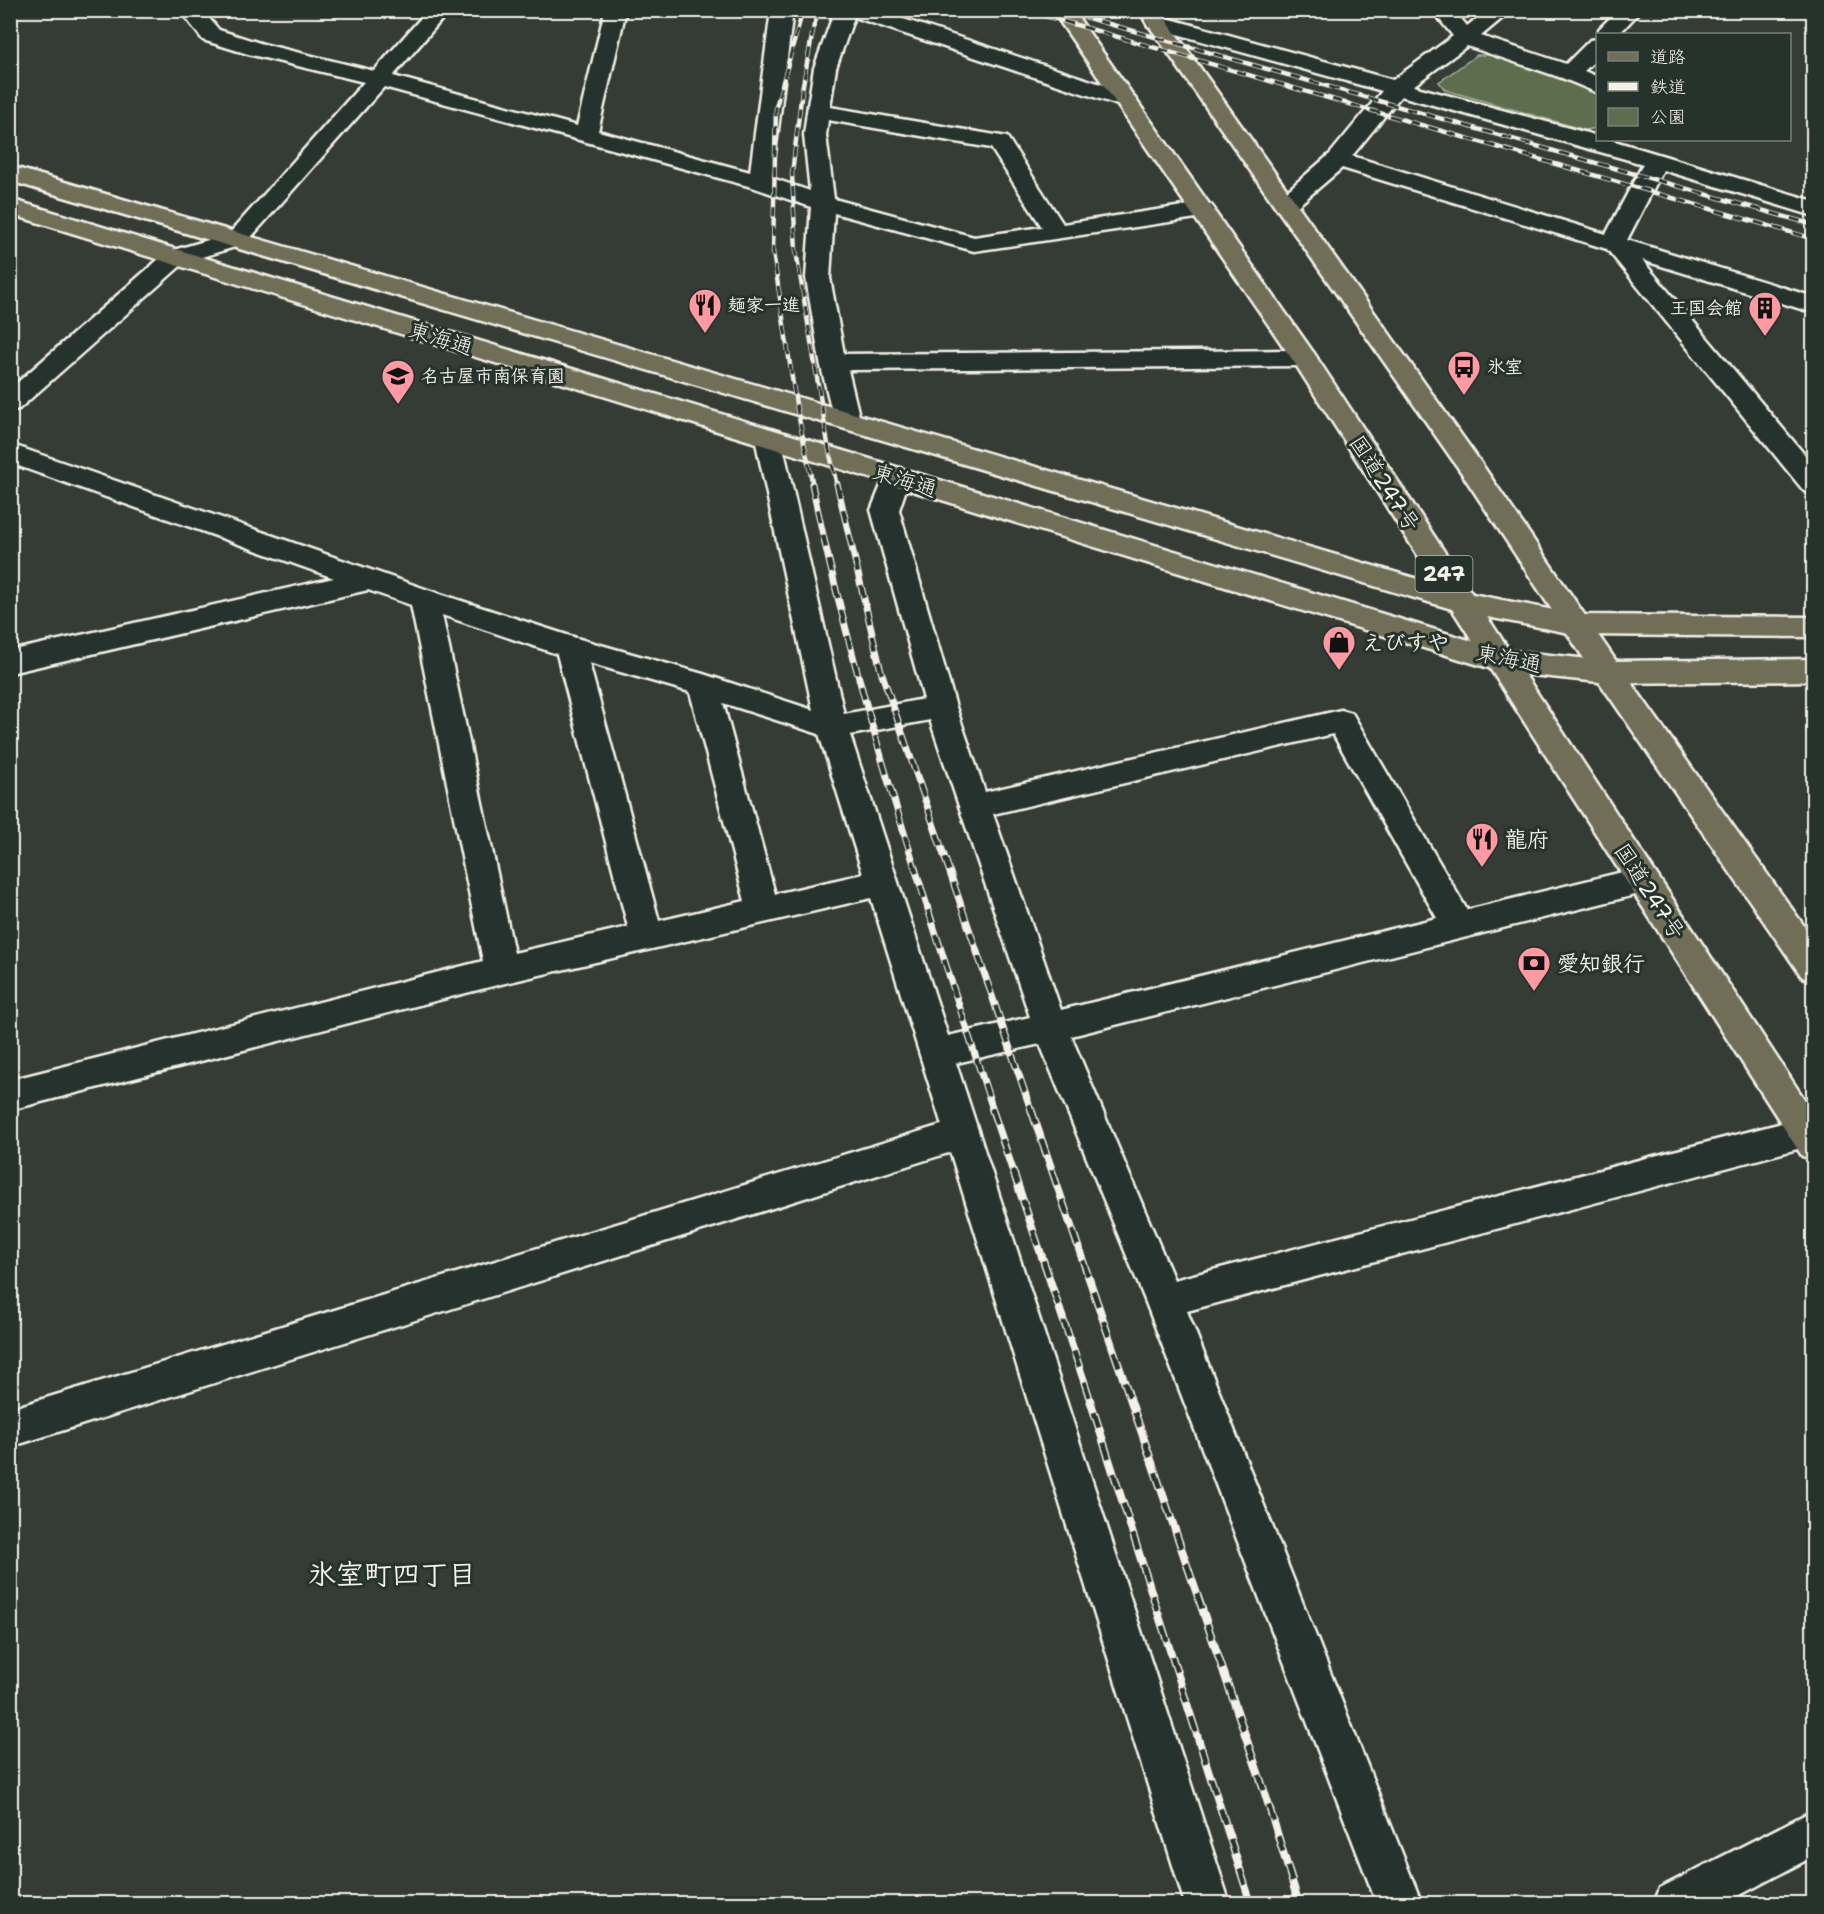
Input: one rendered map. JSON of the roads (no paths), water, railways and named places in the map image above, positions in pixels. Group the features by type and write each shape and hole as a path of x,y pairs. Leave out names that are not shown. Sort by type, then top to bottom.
{"main road":[{"name":"国道247号","path":"1062,10 1304,358 1809,1138"},
{"path":"1152,16 1286,204 1814,967"},
{"name":"東海通","path":"10,173 1462,602 1578,625 1814,627"},
{"name":"東海通","path":"10,206 1502,661 1608,672 1814,670"}],"street":[{"path":"190,10 211,35 256,49 379,79 760,182 823,203 974,244 1203,210"},
{"path":"10,403 176,257 237,239 440,10"},
{"path":"586,135 616,10"},
{"path":"760,182 782,10"},
{"path":"846,10 825,68 815,135 823,203 818,278 832,362 847,420"},
{"path":"853,10 1123,99"},
{"path":"1442,10 1466,38 1570,73 1596,85"},
{"path":"1286,204 1338,159 1396,88 1502,10"},
{"path":"1608,33 1631,10"},
{"path":"1152,16 1396,88 1596,140"},
{"path":"1570,73 1596,47"},
{"path":"818,112 999,142 1057,232"},
{"path":"1605,142 1656,161 1814,209"},
{"path":"1338,159 1814,305"},
{"path":"1614,242 1656,161"},
{"path":"1614,242 1814,485"},
{"path":"832,362 1304,358"},
{"path":"768,438 832,727 1208,1904"},
{"path":"10,453 424,599 570,647 832,727 941,707"},
{"path":"897,477 885,510 941,707 1050,1027 1164,1300 1400,1904"},
{"path":"10,662 368,579"},
{"path":"424,599 501,970"},
{"path":"570,647 647,936"},
{"path":"703,686 763,909"},
{"path":"975,806 1341,721 1459,926"},
{"path":"935,1053 1050,1027 1643,880"},
{"path":"10,1095 501,970 881,883"},
{"path":"10,1428 961,1134"},
{"path":"1164,1300 1809,1138"},
{"path":"1676,1904 1814,1832"}],"railway":[{"path":"803,10 776,107 773,252 796,404 813,486"},
{"path":"820,10 814,25 802,90 792,174 796,251 837,486"},
{"path":"1025,10 1814,239"},
{"path":"1060,10 1814,225"},
{"path":"812,484 849,643 871,721 918,878 993,1110"},
{"path":"837,484 881,671 1031,1110"},
{"path":"992,1109 1084,1381 1251,1904"},
{"path":"1031,1109 1263,1787 1299,1904"}],"place":[{"name":"麺家一進","path":"705,334"},
{"name":"王国会館","path":"1765,337"},
{"name":"氷室","path":"1464,396"},
{"name":"名古屋市南保育園","path":"398,405"},
{"name":"えびすや","path":"1339,671"},
{"name":"龍府","path":"1482,868"},
{"name":"愛知銀行","path":"1534,992"}],"district":[{"name":"氷室町四丁目","path":"392,1574"}]}
